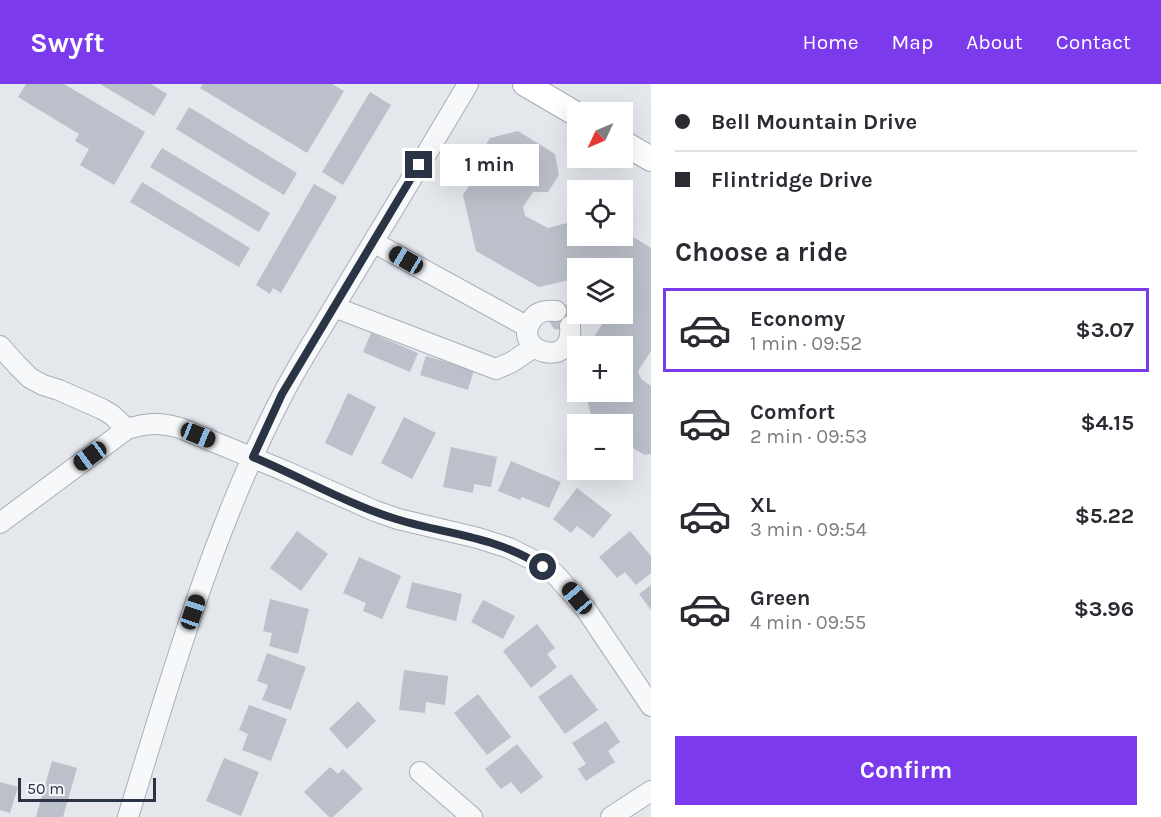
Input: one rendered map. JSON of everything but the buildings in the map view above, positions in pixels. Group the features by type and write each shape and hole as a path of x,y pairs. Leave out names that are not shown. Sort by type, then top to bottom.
{"main road":[{"path":"525,84 567,109"},
{"path":"633,148 651,159"}],"street":[{"path":"128,817 175,663 214,550 282,394 468,84"},
{"path":"373,242 528,327"},
{"path":"334,307 496,369 512,362 534,347"},
{"path":"556,311 542,312 531,321 528,327 530,341 534,347 546,353 560,351 569,340 570,326"},
{"path":"0,346 30,378 102,409 127,429"},
{"path":"0,523 127,429 164,423 253,457 375,511 398,519 478,538 509,548 533,560 554,573 585,608 651,706"},
{"path":"420,772 472,817"},
{"path":"611,817 651,791"}],"route":[{"path":"419,165 282,394 253,457 375,511 509,548 543,567"}]}
